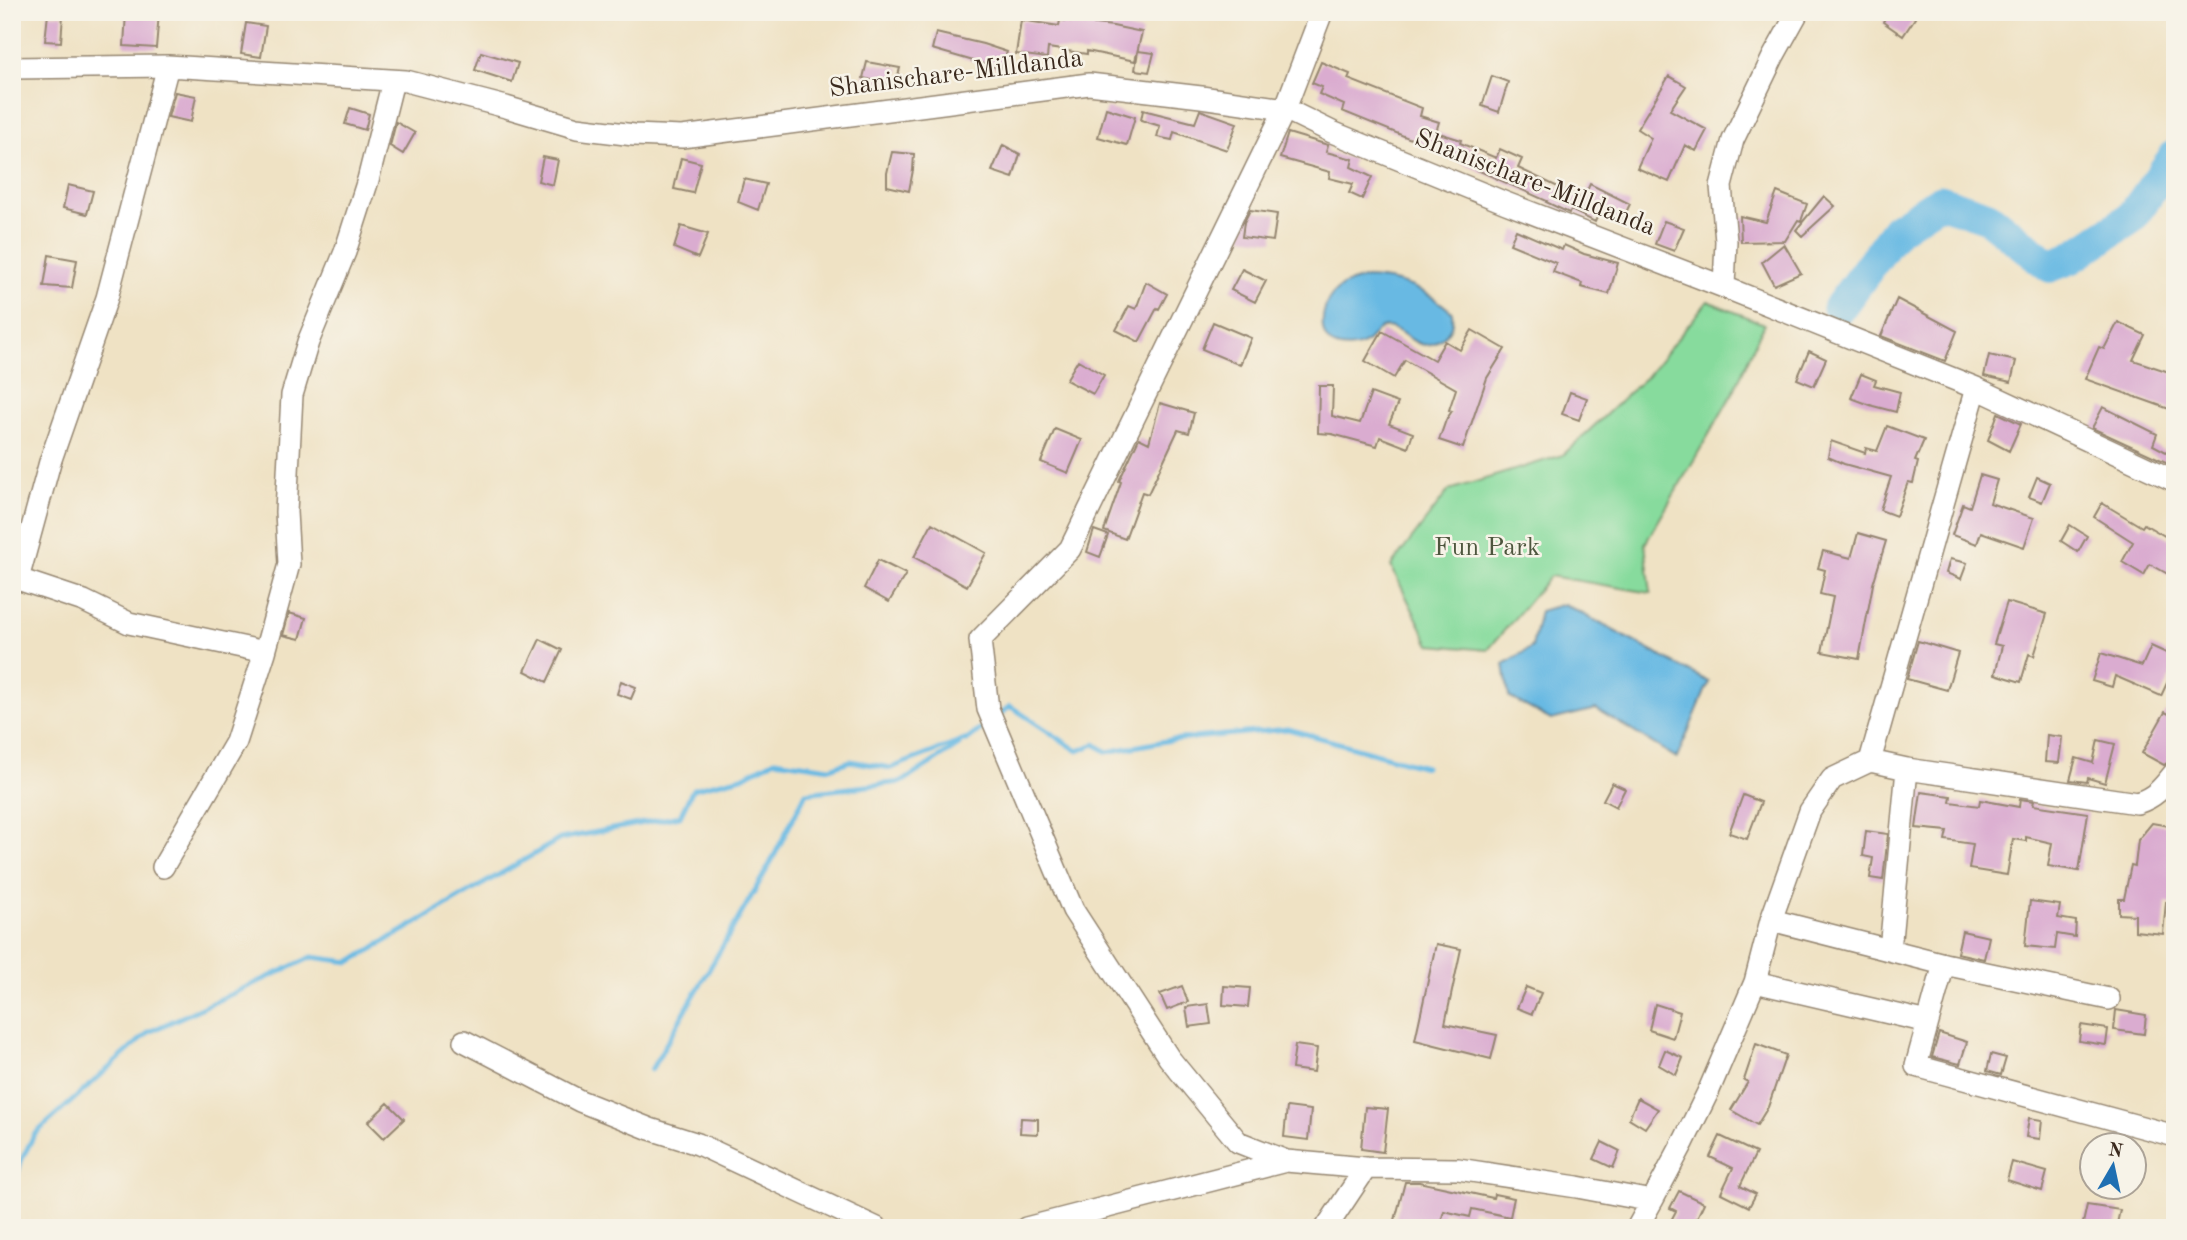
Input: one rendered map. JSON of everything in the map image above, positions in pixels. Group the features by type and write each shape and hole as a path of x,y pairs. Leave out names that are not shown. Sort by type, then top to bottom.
{"street":[{"path":"1322,12 1284,109 1070,549 980,640 988,709 1073,910 1169,1058 1238,1142 1286,1161 1366,1168 1458,1169 1652,1201"},
{"path":"1724,287 1726,241 1721,186 1733,140 1798,12"},
{"path":"167,66 107,298 50,462 15,580 83,601 129,624 265,652"},
{"name":"Shanischare-Milldanda","path":"12,68 167,66 406,81 578,128 634,135 682,137 1089,84 1284,109 1332,132 1506,203 1976,388 2175,481"},
{"path":"163,867 236,741 265,652 289,564 286,512 292,395 308,342 345,252 368,180 393,80"},
{"path":"1870,761 1976,388"},
{"path":"1637,1228 1709,1090 1755,982 1771,920 1811,811 1832,779 1870,761 1907,769 2137,803 2150,799 2175,772"},
{"path":"1890,950 1907,769"},
{"path":"1771,920 1944,964 2109,999"},
{"path":"1944,964 1916,1066 2175,1136"},
{"path":"1755,982 1928,1022"},
{"path":"464,1041 580,1101 650,1129 698,1144 877,1228"},
{"path":"1026,1228 1286,1161"},
{"path":"1326,1228 1366,1168"}],"green space":[{"name":"Fun Park","path":"1708,301 1764,324 1733,393 1645,544 1651,593 1550,576 1488,650 1430,645 1391,566 1449,490 1563,455 1647,376"}],"water":[{"path":"1366,278 1401,283 1432,297 1452,312 1449,331 1435,343 1427,345 1419,344 1393,328 1386,327 1359,346 1351,348 1332,344 1327,339 1323,324 1329,300 1344,285"},
{"path":"1564,604 1709,682 1677,758 1596,709 1551,720 1509,697 1504,664 1532,647 1540,611"}],"building":[{"path":"126,12 159,13 156,48 124,46"},
{"path":"1888,12 1905,12 1915,18 1903,36 1883,22"},
{"path":"48,14 63,15 61,42 45,41"},
{"path":"1021,20 1059,26 1060,20 1142,32 1135,61 1087,51 1087,54 1048,48 1047,58 1016,54"},
{"path":"246,23 266,26 261,57 241,54"},
{"path":"936,33 1007,52 1001,69 932,49"},
{"path":"1138,51 1154,53 1149,72 1135,70"},
{"path":"481,52 518,63 512,82 475,70"},
{"path":"867,62 900,68 895,86 863,78"},
{"path":"1321,62 1350,74 1348,79 1422,108 1420,116 1439,122 1436,132 1461,140 1460,143 1496,158 1500,149 1522,159 1518,168 1583,199 1590,184 1630,204 1621,223 1599,213 1595,222 1571,210 1569,213 1457,161 1458,158 1342,111 1344,105 1319,94 1322,87 1312,83"},
{"path":"1492,76 1508,82 1499,112 1482,106"},
{"path":"1669,76 1686,86 1670,110 1707,130 1696,151 1685,145 1669,182 1637,168 1651,138 1637,129"},
{"path":"175,92 196,96 191,122 168,117"},
{"path":"350,108 369,114 365,130 345,124"},
{"path":"1106,108 1135,117 1127,145 1098,137"},
{"path":"1143,110 1195,123 1200,110 1237,123 1227,150 1174,132 1172,140 1157,137 1160,126 1141,120"},
{"path":"396,122 415,133 403,154 390,146"},
{"path":"1288,133 1328,145 1326,152 1353,159 1351,167 1372,177 1362,199 1349,193 1353,184 1329,178 1330,172 1280,158"},
{"path":"1003,145 1020,154 1013,178 992,171"},
{"path":"892,152 914,154 909,191 887,186"},
{"path":"543,157 558,160 553,185 538,181"},
{"path":"681,158 701,163 693,193 674,189"},
{"path":"744,179 766,184 758,210 738,202"},
{"path":"68,185 93,191 87,214 63,208"},
{"path":"1777,192 1807,204 1801,221 1798,220 1785,241 1741,242 1740,216 1766,222"},
{"path":"1824,196 1835,206 1802,236 1796,230"},
{"path":"1250,210 1277,214 1273,241 1242,237 1244,222"},
{"path":"1664,221 1684,228 1674,251 1655,244"},
{"path":"681,226 708,234 698,258 674,248"},
{"path":"1516,230 1562,250 1564,245 1584,254 1618,263 1609,294 1581,287 1582,283 1553,272 1556,263 1510,244"},
{"path":"1784,244 1801,273 1774,285 1762,262"},
{"path":"49,255 77,260 72,288 44,286"},
{"path":"1242,269 1266,281 1255,302 1231,290"},
{"path":"1146,282 1167,294 1139,342 1116,330 1129,306 1136,309"},
{"path":"1897,299 1957,331 1945,361 1881,336"},
{"path":"1213,322 1251,338 1240,365 1202,349"},
{"path":"2118,322 2145,335 2133,360 2175,374 2175,411 2085,379 2099,347 2104,349"},
{"path":"1472,330 1505,349 1487,378 1463,448 1439,440 1452,411 1449,410 1456,389 1405,360 1394,378 1365,361 1382,331 1434,360 1445,341 1460,350"},
{"path":"1809,351 1826,359 1814,386 1797,379"},
{"path":"1989,355 2016,361 2011,382 1984,376"},
{"path":"1078,360 1104,375 1093,394 1066,380"},
{"path":"1861,374 1876,380 1874,385 1900,392 1896,412 1851,398"},
{"path":"1319,386 1333,386 1332,416 1360,423 1371,393 1398,403 1389,424 1413,433 1408,448 1380,437 1377,446 1318,433"},
{"path":"1570,392 1587,398 1579,420 1562,414"},
{"path":"1160,403 1194,413 1189,433 1178,430 1148,494 1142,492 1125,539 1104,531 1121,482 1119,481 1139,438 1149,443"},
{"path":"2103,407 2157,434 2153,445 2172,455 2168,463 2092,428"},
{"path":"1998,413 2021,424 2009,451 1988,440"},
{"path":"1887,426 1924,440 1915,461 1918,462 1913,483 1908,482 1896,516 1880,510 1891,477 1828,457 1831,441 1865,453 1866,448 1877,451"},
{"path":"1055,429 1082,440 1068,473 1041,462"},
{"path":"1980,475 1997,480 1990,503 2034,518 2024,547 1981,532 1977,544 1952,535 1963,504 1970,507"},
{"path":"2037,477 2050,483 2042,502 2029,497"},
{"path":"2102,503 2142,527 2144,524 2175,542 2175,578 2150,564 2144,575 2122,562 2133,542 2094,517"},
{"path":"932,523 986,553 967,586 914,557"},
{"path":"2070,525 2087,536 2078,552 2061,541"},
{"path":"1094,530 1108,535 1100,557 1087,552"},
{"path":"1858,533 1886,541 1873,584 1859,659 1822,652 1833,597 1820,594 1825,570 1818,568 1823,551 1851,558"},
{"path":"1950,559 1967,563 1961,579 1946,573"},
{"path":"878,560 906,574 889,602 864,588"},
{"path":"2007,602 2047,614 2034,656 2029,654 2021,682 1995,674 2002,646 1994,644"},
{"path":"289,613 306,618 300,639 283,635"},
{"path":"540,639 562,650 547,682 525,671"},
{"path":"1918,641 1958,653 1947,690 1907,679"},
{"path":"2151,646 2175,657 2175,666 2161,696 2115,676 2112,687 2092,681 2101,653 2142,666"},
{"path":"621,681 636,687 631,699 617,694"},
{"path":"2165,712 2175,717 2175,757 2164,765 2142,753"},
{"path":"2047,735 2062,737 2059,763 2045,762"},
{"path":"2098,740 2115,744 2105,783 2088,778 2087,782 2070,780 2076,758 2093,763"},
{"path":"1612,783 1625,789 1616,807 1603,800"},
{"path":"1921,792 1951,796 1950,802 1979,806 1980,800 2019,807 2020,799 2034,801 2033,805 2088,813 2079,871 2048,866 2052,843 2026,837 2026,841 2013,839 2007,875 1969,869 1973,844 1945,840 1947,831 1916,828"},
{"path":"1743,795 1761,802 1747,839 1729,833"},
{"path":"2152,823 2175,827 2175,904 2166,902 2163,934 2135,931 2135,915 2119,914 2119,899 2124,899 2131,865 2135,866 2138,840"},
{"path":"1866,831 1888,834 1883,880 1870,878 1873,858 1863,856"},
{"path":"2030,901 2060,905 2058,918 2076,921 2075,937 2057,934 2055,949 2025,946"},
{"path":"1962,931 1989,937 1984,959 1957,953"},
{"path":"1436,944 1461,949 1445,1024 1497,1035 1491,1059 1415,1040"},
{"path":"1182,986 1188,1002 1167,1010 1160,994"},
{"path":"1224,986 1250,988 1248,1007 1223,1005"},
{"path":"1526,987 1541,993 1532,1014 1517,1008"},
{"path":"1208,1004 1211,1024 1189,1027 1186,1007"},
{"path":"1655,1004 1680,1012 1673,1038 1649,1030"},
{"path":"2116,1010 2146,1015 2144,1034 2114,1030"},
{"path":"2081,1025 2108,1029 2106,1045 2079,1041"},
{"path":"1939,1033 1967,1042 1960,1064 1932,1057"},
{"path":"1756,1044 1786,1055 1768,1107 1757,1125 1731,1110 1748,1082 1744,1080"},
{"path":"1295,1045 1317,1048 1314,1072 1292,1069"},
{"path":"1665,1050 1683,1058 1676,1075 1659,1065"},
{"path":"1991,1054 2006,1058 2001,1075 1987,1071"},
{"path":"1638,1098 1658,1109 1645,1128 1629,1118"},
{"path":"388,1103 404,1119 384,1138 368,1122"},
{"path":"1287,1107 1311,1110 1308,1140 1284,1137"},
{"path":"1365,1107 1388,1109 1383,1152 1361,1149"},
{"path":"1021,1118 1038,1119 1038,1134 1020,1133"},
{"path":"2029,1118 2042,1120 2040,1139 2026,1137"},
{"path":"1720,1136 1756,1153 1740,1186 1756,1194 1749,1207 1721,1193 1733,1168 1710,1157"},
{"path":"1602,1142 1620,1151 1613,1168 1594,1159"},
{"path":"2012,1162 2047,1172 2042,1191 2007,1180"},
{"path":"1405,1182 1419,1182 1493,1198 1494,1194 1514,1198 1510,1217 1472,1209 1470,1217 1444,1211 1439,1228 1409,1228 1394,1224"},
{"path":"1679,1191 1704,1203 1692,1228 1667,1228 1676,1211 1670,1208"},
{"path":"2087,1205 2120,1210 2116,1228 2082,1228"}],"waterway":[{"path":"1839,308 1897,229 1940,201 1988,217 2050,266 2071,258 2131,218 2175,156"},
{"path":"998,716 1010,706 1078,751 1095,744 1107,752 1171,740 1288,729 1425,767"},
{"path":"967,740 987,724"},
{"path":"12,1193 21,1161 34,1135 149,1032 312,957 350,962 560,839 680,816 693,789 742,777 775,760 830,768 850,761 891,768 970,738"},
{"path":"651,1070 770,864 806,793 902,782 959,745"}]}
